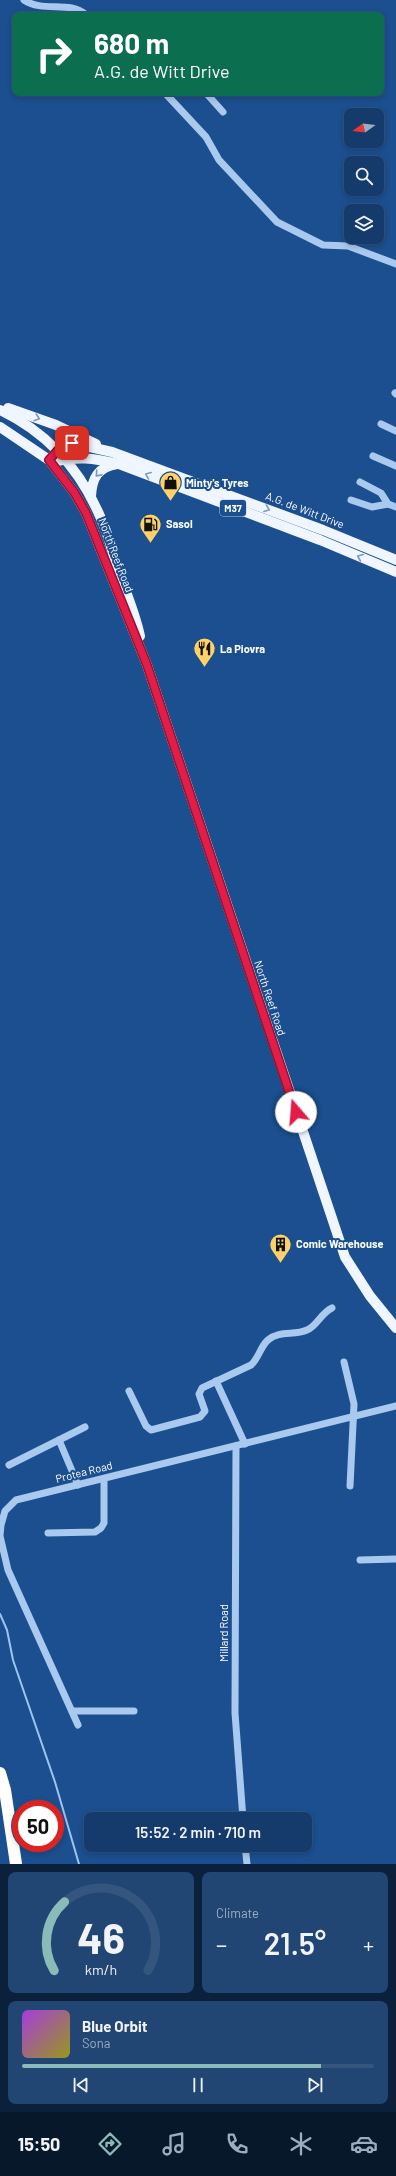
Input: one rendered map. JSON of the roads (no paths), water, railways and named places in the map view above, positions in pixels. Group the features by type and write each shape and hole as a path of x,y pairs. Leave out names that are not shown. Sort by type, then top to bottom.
{"highway":[{"path":"0,1773 5,1790 16,1864"}],"main road":[{"path":"0,406 63,428 112,452"},
{"name":"North Reef Road","path":"0,410 35,430 58,450 82,480 91,496 105,528 131,604 146,663"},
{"name":"North Reef Road","path":"0,427 50,461 74,492 86,513 146,663 345,1257 370,1296 396,1328"},
{"name":"A.G. de Witt Drive","path":"50,461 58,450 72,443 112,452 396,572"},
{"name":"A.G. de Witt Drive","path":"50,461 88,457 119,464 323,530 396,560"},
{"path":"91,496 92,484 97,474 107,466 119,464"}],"street":[{"path":"24,0 30,4 47,7 74,4 83,12"},
{"path":"168,96 206,137 220,160 277,222 323,245 348,246 396,264"},
{"path":"209,96 223,112"},
{"path":"381,424 396,431"},
{"path":"372,456 396,466"},
{"path":"360,482 381,492 388,504"},
{"path":"351,500 372,507 388,504 396,507"},
{"path":"129,1391 148,1429 154,1430 203,1415 204,1407 199,1394 202,1388 216,1380 251,1365 256,1360 262,1346 277,1334 307,1330 313,1326 325,1311 332,1308"},
{"path":"344,1362 354,1404 350,1486"},
{"path":"216,1380 245,1444"},
{"name":"Protea Road","path":"78,1725 8,1570 0,1536 5,1511 16,1500 396,1406"},
{"path":"9,1464 85,1427"},
{"path":"60,1440 78,1485"},
{"name":"Millard Road","path":"236,1446 235,1713 242,1812"},
{"path":"48,1533 95,1532 101,1528 104,1522 104,1479"},
{"path":"360,1560 396,1559"},
{"path":"72,1711 134,1711"},
{"path":"245,1852 246,1864"}],"waterway":[{"path":"0,1614 7,1630 13,1660 55,1782 79,1864"}],"place":[{"name":"Minty's Tyres","path":"170,502"},
{"name":"Sasol","path":"150,544"},
{"name":"La Piovra","path":"204,668"},
{"name":"Comic Warehouse","path":"281,1264"}]}
